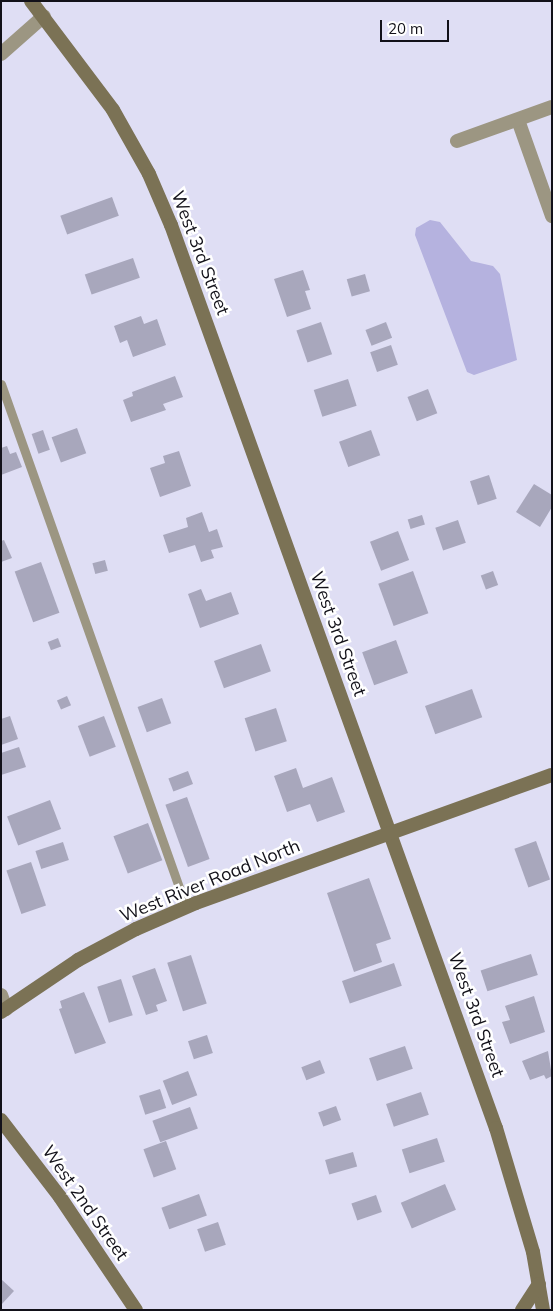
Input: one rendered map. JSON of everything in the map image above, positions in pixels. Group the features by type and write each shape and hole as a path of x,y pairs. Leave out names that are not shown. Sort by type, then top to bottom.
{"main road":[{"name":"West 3rd Street","path":"31,1 94,81 126,132 171,224 496,1128 539,1284 543,1310"},
{"name":"West River Road North","path":"4,1010 78,960 186,907 552,775"},
{"name":"West 2nd Street","path":"1,1120 60,1197 136,1310"},
{"path":"522,1310 539,1284"}],"street":[{"path":"1,54 44,16"},
{"path":"457,141 552,108"},
{"path":"518,120 552,216"},
{"path":"1,995 4,1010"}],"lane":[{"path":"1,384 186,907"}],"water":[{"path":"430,220 440,222 471,261 493,266 500,274 517,360 474,375 467,372 415,235 416,228"}],"building":[{"path":"112,197 119,216 67,235 60,216"},
{"path":"133,258 140,278 92,294 85,275"},
{"path":"303,270 310,290 305,291 311,309 287,317 274,279"},
{"path":"365,274 370,291 352,297 347,279"},
{"path":"141,316 144,324 157,319 166,345 133,357 127,340 120,343 114,326"},
{"path":"321,322 332,354 307,363 296,330"},
{"path":"386,322 392,338 372,346 365,330"},
{"path":"391,345 398,365 377,372 370,352"},
{"path":"175,376 183,397 163,404 166,410 131,422 123,400 133,396 132,392"},
{"path":"348,379 357,406 322,417 314,390"},
{"path":"428,389 437,413 417,421 407,397"},
{"path":"77,428 86,453 61,463 52,437"},
{"path":"43,430 50,450 38,454 32,434"},
{"path":"371,430 380,455 348,467 339,442"},
{"path":"7,446 10,454 16,452 22,467 1,475 1,448"},
{"path":"179,451 191,486 160,497 150,468 165,463 163,456"},
{"path":"489,475 497,499 478,505 470,481"},
{"path":"534,484 552,495 552,507 540,527 516,512"},
{"path":"202,512 209,532 217,529 223,547 211,550 214,558 201,562 195,545 169,553 163,535 188,527 186,518"},
{"path":"422,515 425,525 411,529 408,519"},
{"path":"458,520 466,543 443,551 435,528"},
{"path":"398,531 409,560 381,571 370,542"},
{"path":"4,540 12,558 1,562 1,541"},
{"path":"105,560 108,571 95,574 92,563"},
{"path":"41,562 59,613 33,622 15,572"},
{"path":"413,571 428,613 394,626 378,584"},
{"path":"493,571 498,585 486,590 481,575"},
{"path":"201,589 206,601 231,592 239,614 200,628 188,594"},
{"path":"58,638 61,646 51,650 48,642"},
{"path":"396,640 408,673 374,685 362,652"},
{"path":"261,644 271,671 224,688 214,661"},
{"path":"472,689 482,717 435,734 425,706"},
{"path":"67,696 71,705 61,710 57,700"},
{"path":"162,698 171,723 147,732 138,707"},
{"path":"276,708 287,741 255,751 245,718"},
{"path":"10,716 18,739 1,745 1,719"},
{"path":"104,716 116,747 90,757 78,726"},
{"path":"19,747 26,767 1,775 1,753"},
{"path":"296,768 303,788 332,777 345,812 317,822 310,804 287,812 274,776"},
{"path":"188,771 193,784 173,792 168,779"},
{"path":"187,797 210,859 188,867 165,805"},
{"path":"50,800 61,829 18,845 7,816"},
{"path":"148,823 162,860 128,874 113,836"},
{"path":"536,841 550,880 528,887 514,849"},
{"path":"63,842 69,860 41,869 35,851"},
{"path":"31,862 46,905 21,914 6,870"},
{"path":"369,878 391,939 376,944 382,962 354,972 327,893"},
{"path":"531,954 538,975 487,991 481,970"},
{"path":"191,955 207,1004 183,1011 167,963"},
{"path":"394,963 402,986 350,1004 342,981"},
{"path":"155,968 167,1001 156,1005 158,1011 146,1015 132,976"},
{"path":"121,979 133,1015 109,1023 97,987"},
{"path":"84,992 106,1043 75,1054 59,1009 62,1008 60,1001"},
{"path":"534,996 545,1032 510,1044 502,1022 510,1020 505,1006"},
{"path":"207,1035 213,1053 194,1059 188,1041"},
{"path":"405,1046 413,1069 377,1081 369,1058"},
{"path":"548,1051 552,1076 546,1079 544,1075 530,1080 522,1061"},
{"path":"320,1060 325,1073 306,1080 301,1067"},
{"path":"188,1071 197,1095 172,1105 163,1081"},
{"path":"160,1089 166,1108 145,1115 139,1096"},
{"path":"421,1092 429,1115 394,1127 386,1104"},
{"path":"336,1106 341,1120 323,1127 318,1112"},
{"path":"190,1107 198,1129 160,1142 152,1121"},
{"path":"437,1138 445,1162 410,1173 402,1149"},
{"path":"166,1141 176,1169 154,1177 143,1149"},
{"path":"353,1152 357,1166 329,1174 325,1160"},
{"path":"445,1184 456,1210 412,1229 401,1203"},
{"path":"199,1194 207,1216 169,1229 161,1208"},
{"path":"376,1195 382,1212 357,1220 351,1203"},
{"path":"218,1222 226,1245 205,1252 197,1229"},
{"path":"1,1279 14,1291 1,1305"}]}
